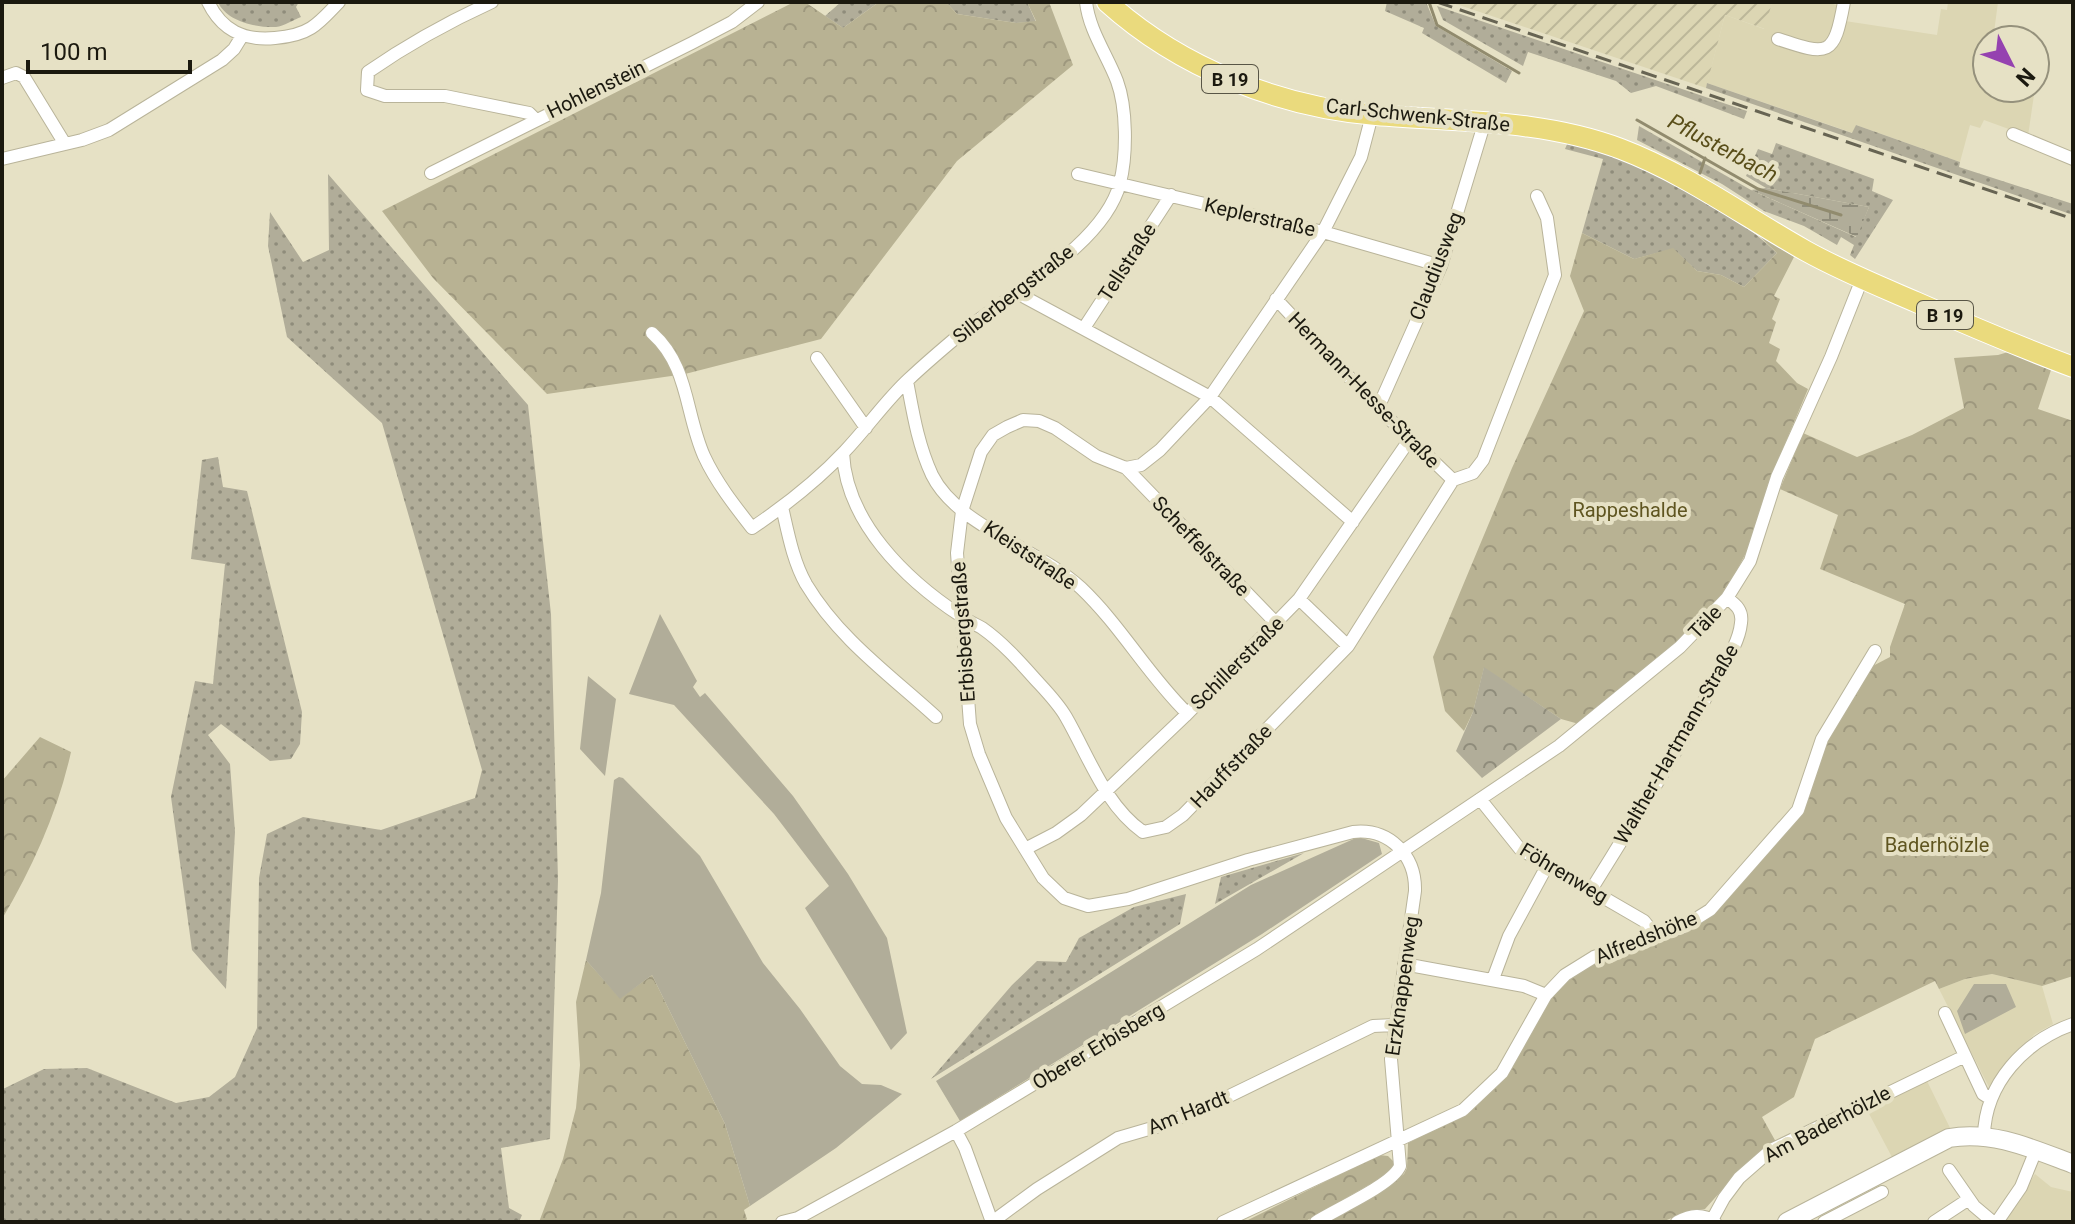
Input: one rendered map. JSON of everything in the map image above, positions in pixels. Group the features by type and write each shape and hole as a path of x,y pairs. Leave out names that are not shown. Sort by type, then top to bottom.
{"main road":[{"name":"Carl-Schwenk-Straße","path":"1107,2 1164,46 1239,83 1323,107 1372,115 1485,121 1567,133 1610,145 1668,170 1808,252 1862,279"},
{"name":"B 19","path":"1862,279 2073,367"},
{"path":"1787,1222 1943,1140 1967,1135 1984,1136 2036,1150 2073,1164"}],"street":[{"path":"208,2 223,24 242,36 269,38 300,33 319,22 339,2"},
{"path":"492,2 402,48 368,72 367,90 385,96 445,96 529,113 535,119"},
{"name":"Hohlenstein","path":"431,173 692,43 732,22 758,2"},
{"name":"Silberbergstraße","path":"652,333 668,349 678,367 703,455 732,503 752,528 782,507 843,453 907,381 962,332 1044,274 1092,229 1107,209 1119,183 1124,135 1123,104 1117,81 1088,15 1086,2"},
{"path":"1778,39 1815,51 1830,46 1838,36 1844,2"},
{"path":"2,159 98,135 119,125 222,60 242,36"},
{"path":"2,78 16,73 24,77 65,144"},
{"path":"1126,468 1141,465 1160,450 1210,397 1323,232 1361,157 1372,115"},
{"name":"Claudiusweg","path":"1378,408 1441,266 1485,121"},
{"path":"2013,134 2073,159"},
{"name":"Keplerstraße","path":"1078,174 1323,232 1441,266"},
{"name":"Tellstraße","path":"1084,328 1171,195"},
{"path":"1453,480 1473,473 1483,460 1555,275 1547,218 1537,196"},
{"name":"Täle","path":"1403,851 1559,746 1612,705 1693,636 1727,598 1756,547 1777,477 1862,279"},
{"path":"1017,293 1210,397 1353,522"},
{"name":"Hermann-Hesse-Straße","path":"1276,299 1378,408 1453,480"},
{"path":"817,358 866,428"},
{"name":"Kleiststraße","path":"907,381 919,442 933,477 945,495 962,511 1079,586 1113,622 1166,693 1187,713"},
{"name":"Erbisbergstraße","path":"1126,468 1096,456 1055,428 1039,421 1023,420 993,435 981,452 962,511 957,553 970,724 985,771 1006,818 1043,878 1064,898 1088,906 1128,899 1248,860 1353,832 1370,832 1386,837 1403,851"},
{"name":"Schillerstraße","path":"1025,849 1068,824 1106,792 1299,599 1410,439"},
{"path":"843,453 849,488 866,525 884,549 961,616 982,628 1010,652 1064,713 1106,792"},
{"name":"Scheffelstraße","path":"1126,468 1276,623"},
{"name":"Hauffstraße","path":"1106,792 1126,820 1143,832 1166,827 1183,815 1348,646 1453,480"},
{"path":"782,507 791,546 805,582 836,626 875,665 936,717"},
{"name":"Walther-Hartmann-Straße","path":"1591,890 1681,743 1732,647 1741,625 1741,615 1737,606 1727,598"},
{"path":"1299,599 1348,646"},
{"name":"Alfredshöhe","path":"1223,1222 1453,1117 1484,1093 1509,1062 1546,995 1565,975 1585,962 1683,927 1710,910 1795,815 1822,739 1875,651"},
{"name":"Föhrenweg","path":"1480,799 1520,849 1644,921 1656,936"},
{"name":"Erzknappenweg","path":"1316,1222 1393,1177 1401,1161 1391,1070 1415,882 1413,868 1403,851"},
{"name":"Oberer Erbisberg","path":"782,1222 798,1218 956,1131 1257,949 1403,851"},
{"path":"1493,979 1509,936 1547,866"},
{"path":"1404,964 1493,979 1546,995"},
{"path":"1945,1013 1983,1094 1991,1099"},
{"path":"1984,1136 1985,1117 1991,1099 2010,1068 2029,1048 2053,1032 2073,1024"},
{"name":"Am Hardt","path":"992,1222 1037,1189 1118,1138 1159,1126 1219,1101 1373,1026 1395,1025"},
{"name":"Am Baderhölzle","path":"1713,1221 1724,1198 1739,1178 1771,1150 1965,1056"},
{"path":"956,1131 992,1222"},
{"path":"1949,1170 1969,1199 1995,1222 2021,1187 2036,1150"},
{"path":"1824,1222 1882,1192"},
{"path":"1934,1222 1969,1199"},
{"path":"1677,1222 1697,1215 1713,1221"}],"shaded area":[{"path":"1450,2 1772,2 1765,29 1725,15 1706,88"},
{"path":"1772,2 1826,2 1847,8 1845,21 1937,35 1941,9 1947,10 1948,2 1998,2 1995,24 1971,24 1971,104 2033,104 2028,136 1984,120 1980,128 1970,125 1960,162 1856,125 1853,133 1707,83 1725,15 1764,29"},
{"path":"1992,974 2042,986 2053,1024 2019,1048 1989,1087 1939,989 1965,979"},
{"path":"1926,1079 1952,1132 1893,1159 1866,1108"},
{"path":"2035,1174 2051,1187 2073,1192 2073,1222 2005,1222"}],"green space":[{"path":"218,2 299,2 296,7 301,17 279,26 260,26 235,19"},
{"path":"794,2 805,2 843,28 879,2 946,2 957,14 1016,23 1036,21 1027,2 1049,2 1073,65 957,161 821,339 685,374 547,394 433,278 382,211"},
{"path":"841,2 879,2 843,28 825,16"},
{"path":"946,2 1027,2 1036,22 1016,23 957,14"},
{"path":"1387,2 1426,2 1436,26 1512,71 1506,83 1422,33 1424,28 1385,11"},
{"path":"1437,6 1747,111 1744,119 1656,86 1631,93 1616,81 1528,52 1523,66 1443,20"},
{"path":"1707,83 1852,133 1856,125 1960,162 1959,167 2073,204 2073,215 1706,88"},
{"path":"1639,126 1751,190 1856,237 1869,207 1766,188 1746,176 1758,149 1772,154 1776,143 1874,179 1872,191 1893,200 1855,259 1850,255 1854,245 1841,237 1837,245 1804,226 1764,211 1722,184 1637,140"},
{"path":"1568,142 1652,172 1706,200 1777,253 1744,287 1721,275 1697,271 1673,249 1634,259 1582,233 1603,159 1565,149"},
{"path":"328,174 528,405 551,614 558,880 550,1139 501,1148 509,1208 522,1215 519,1222 2,1222 3,1089 44,1069 87,1068 176,1103 209,1097 235,1077 257,1028 259,878 267,834 303,817 381,830 475,798 482,770 382,423 287,337 268,246 270,212 303,262 329,250"},
{"path":"1766,188 1869,207 1857,237 1751,190"},
{"name":"Rappeshalde","path":"1751,228 1794,257 1774,296 1780,299 1772,319 1776,322 1769,343 1780,349 1776,361 1797,383 1808,389 1768,484 1748,549 1727,589 1667,651 1579,724 1561,719 1484,668 1473,712 1464,731 1445,711 1433,657 1512,468 1584,311 1570,276 1582,233 1634,259 1673,248 1697,271 1721,275 1744,287 1777,253"},
{"name":"Baderhölzle","path":"2015,350 2053,364 2038,409 2073,421 2073,976 2042,986 1992,974 1965,979 1939,989 1935,981 1815,1039 1794,1097 1762,1117 1776,1142 1740,1170 1705,1209 1686,1212 1662,1222 1326,1222 1380,1192 1404,1174 1408,1143 1464,1115 1500,1082 1560,984 1594,962 1684,931 1806,805 1826,737 1867,669 1890,657 1890,647 1905,604 1820,569 1838,515 1780,489 1803,433 1857,457 1912,435 1964,408 1954,358 1998,355"},
{"path":"218,457 223,487 247,491 302,712 300,744 291,759 270,761 221,724 208,735 230,764 235,832 226,989 192,950 171,797 195,681 213,684 225,564 191,559 202,460"},
{"path":"660,614 697,681 693,687 700,697 705,693 793,796 848,874 887,938 907,1033 891,1050 805,908 829,886 774,814 674,705 629,694"},
{"path":"1484,667 1561,719 1482,778 1456,751 1473,712"},
{"path":"588,676 616,699 605,776 580,749"},
{"path":"40,737 71,752 43,838 2,919 2,781"},
{"path":"619,777 700,856 763,963 840,1066 862,1084 881,1085 902,1094 836,1148 750,1206 725,1124 652,975 620,999 586,960 601,893 614,780"},
{"path":"1358,837 1379,843 1382,854 1262,934 960,1121 936,1081 1251,885"},
{"path":"1304,853 1215,904 1221,877"},
{"path":"1186,894 1180,924 931,1079 1012,985 1037,961 1066,962 1079,938 1134,907"},
{"path":"586,960 620,998 652,975 725,1124 750,1206 744,1210 747,1219 744,1222 539,1222 563,1159 576,1108 580,1065 576,1002"},
{"path":"1974,984 2006,984 2016,1007 1965,1034 1957,1011"},
{"path":"1379,1155 1388,1156 1393,1161 1393,1168 1386,1175 1304,1222 1244,1222"}],"waterway":[{"name":"Pflusterbach","path":"1429,2 1437,25 1519,73"},
{"name":"Pflusterbach","path":"1637,120 1758,189 1841,215"},
{"path":"1700,173 1705,158"}],"railway":[{"path":"1437,2 2073,219"}]}
